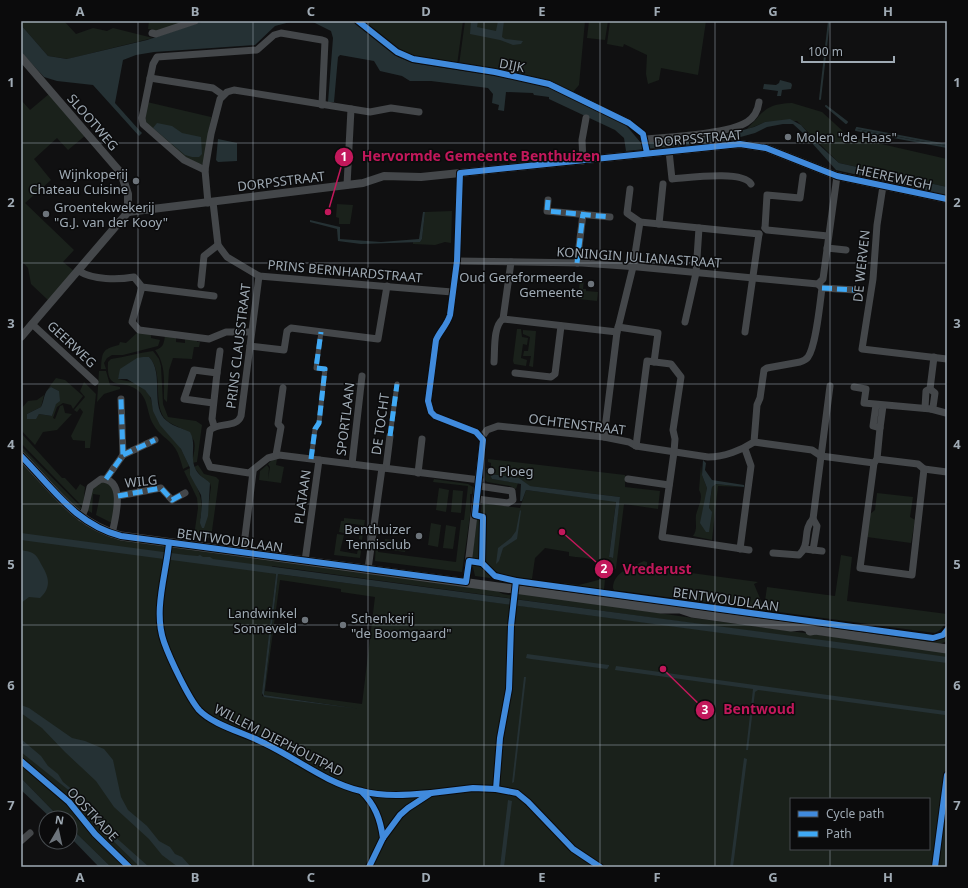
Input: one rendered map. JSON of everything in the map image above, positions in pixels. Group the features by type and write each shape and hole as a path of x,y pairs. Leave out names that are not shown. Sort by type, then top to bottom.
{"main road":[{"name":"BENTWOUDLAAN","path":"21,456 70,509 81,518 112,534 661,609 680,609 692,613 791,627 800,631 815,630 947,649"}],"street":[{"path":"152,33 156,34 194,21"},
{"name":"DIJK","path":"358,21 390,47 405,56 427,62 540,81 619,118 638,130 646,146"},
{"path":"205,170 184,160 143,124 142,118 150,78 154,59 157,57 257,50 274,35 281,33 322,40 325,41 322,105"},
{"name":"SLOOTWEG","path":"21,57 121,173 128,194 128,212"},
{"path":"150,78 213,88 223,95"},
{"path":"201,286 204,256 218,245 205,170 211,134 220,99 223,95 234,90 370,112 391,108 419,112"},
{"path":"646,146 688,135 739,126 748,122 755,115 760,102"},
{"path":"347,185 351,109"},
{"path":"583,161 582,140 586,118"},
{"name":"DORPSSTRAAT","path":"128,212 363,184 384,176 421,177 583,161 646,146 669,151 721,145 756,145 776,151 837,176"},
{"path":"669,151 672,179 713,176 744,179 751,184"},
{"path":"460,174 458,261 448,323 436,340 428,401 429,407 435,416 476,432 482,437 484,444 466,582"},
{"path":"745,332 754,279 759,234 765,228 767,195 800,202 803,176"},
{"path":"754,442 757,405 760,398 763,373 767,368 800,362 808,358 814,336 837,176"},
{"name":"HEEREWEGH","path":"837,176 947,199"},
{"path":"658,224 663,184"},
{"name":"DE WERVEN","path":"883,186 877,225 873,279 862,349 934,357"},
{"path":"630,189 627,213 640,222 759,234"},
{"path":"548,200 547,211 610,217"},
{"path":"21,337 128,212"},
{"path":"577,263 583,214"},
{"path":"604,437 617,329 633,267 640,222"},
{"path":"685,322 696,273 699,228"},
{"path":"765,228 767,230 828,236"},
{"name":"PRINS BERNHARDSTRAAT","path":"218,245 227,257 259,276 452,292"},
{"path":"827,248 846,250"},
{"name":"KONINGIN JULIANASTRAAT","path":"458,261 577,263 633,267 856,290"},
{"path":"494,362 498,329 500,322 503,319 511,262"},
{"path":"79,271 93,276 122,280 134,277 142,287 214,296"},
{"name":"PRINS CLAUSSTRAAT","path":"214,426 235,423 240,420 259,276"},
{"path":"250,346 284,350 287,331 291,328 378,339 386,286"},
{"path":"142,287 132,322 138,330 209,339 226,332 251,332"},
{"path":"503,319 561,326 617,329"},
{"name":"GEERWEG","path":"32,324 95,382"},
{"path":"516,373 551,377 555,374 561,326"},
{"name":"OCHTENSTRAAT","path":"482,437 488,430 498,426 604,437 629,442 636,446 651,361 658,333 617,329"},
{"path":"311,459 315,430 319,423 325,369 316,368 321,332"},
{"path":"220,351 213,403 212,418 214,426 209,433 206,458 210,467 250,473 254,472"},
{"path":"928,408 926,391 930,389 934,357 947,359"},
{"path":"651,361 671,364 681,377 673,430 675,439 674,452 662,538 749,550"},
{"path":"213,403 184,399 194,370 217,373"},
{"name":"SPORTLAAN","path":"352,464 362,376"},
{"name":"DE TOCHT","path":"368,569 397,384"},
{"path":"813,550 816,526 813,519 830,386"},
{"path":"854,387 866,388 864,403 928,408 946,413"},
{"path":"243,553 254,472 268,458 276,455 281,427 278,424 283,388"},
{"path":"121,399 123,455"},
{"path":"880,405 873,426 880,428 860,568 912,575 924,469"},
{"path":"418,473 422,439"},
{"name":"WILG","path":"106,479 123,455 155,440"},
{"path":"636,446 714,457 745,448 754,442 812,450 821,456 918,464 924,469 947,472"},
{"path":"740,549 751,466 745,448"},
{"name":"SPORTLAAN","path":"276,455 384,468 479,483 512,491 513,500 508,503 477,499"},
{"name":"PLATAAN","path":"305,561 319,460"},
{"name":"WILG","path":"81,518 85,509 90,487 98,480 106,479 114,484 118,496 112,534"},
{"path":"628,479 669,485"},
{"name":"WILG","path":"118,496 161,488 172,500 185,493"},
{"path":"773,553 799,556 805,549 808,524 813,519"},
{"path":"805,549 822,551"},
{"path":"21,841 30,833"}],"shaded area":[{"path":"21,21 64,21 76,34 93,28 107,31 113,28 153,38 68,59 48,56 21,25"},
{"path":"149,21 188,21 159,31 148,29"},
{"path":"204,21 294,21 275,26 255,45 154,52 136,55 123,60 115,103 142,133 139,136 93,85 57,81 44,77 21,52 21,25 48,56 67,59 147,40"},
{"path":"311,21 354,21 398,57 413,63 515,79 550,87 625,124 641,143 729,134 754,127 765,122 790,119 801,125 817,143 839,163 947,187 947,195 836,170 804,134 793,124 767,127 755,133 726,141 626,151 624,138 615,130 549,99 549,97 534,95 533,93 506,92 504,111 498,110 499,105 492,103 493,94 488,88 431,81 410,81 402,76 380,71 374,61 340,55 338,57 334,102 328,102 333,38 331,31"},
{"path":"362,21 463,21 457,65 401,53"},
{"path":"465,21 585,21 579,85 573,92 534,77 459,65"},
{"path":"471,21 478,21 477,27 496,31 498,21 504,21 502,37 505,39 523,41 521,44 513,45 500,40 470,34"},
{"path":"589,21 608,21 605,40 587,38"},
{"path":"610,21 706,21 698,75 661,68 659,80 648,84 646,74 647,55 624,44 623,47 607,44"},
{"path":"780,80 791,83 792,85 791,89 782,90 781,96 777,96 778,91 763,89 764,84 776,85"},
{"path":"49,94 86,135 68,150 57,138 34,159 51,180 25,203 74,250 63,262 74,271 49,301 31,284 28,268 21,260 21,100 30,110"},
{"path":"147,102 211,117 205,163 199,165 184,157 144,122"},
{"path":"792,103 822,112 846,134 855,138 947,159 947,187 839,163 797,121 765,122 746,130 765,110 770,107"},
{"path":"157,123 172,126 182,133 201,137 202,154 199,157 185,155 153,128"},
{"path":"218,139 237,143 237,161 218,162 216,160"},
{"path":"337,204 353,205 350,224 339,224 339,218 336,217"},
{"path":"452,211 451,243 445,242 435,245 413,244 413,242 420,242 422,239 425,212"},
{"path":"423,212 425,212 422,239 420,242 361,244 338,241 337,229 310,222 310,220 340,227 340,239 381,242 419,239"},
{"path":"580,279 584,280 583,289 586,289 586,291 598,292 597,301 578,299"},
{"path":"517,329 521,329 522,337 528,338 527,345 523,344 521,358 527,360 526,366 514,364 513,361"},
{"path":"523,330 536,331 533,367 529,366 531,356 523,356 524,351 528,351 530,337 523,334"},
{"path":"138,332 151,334 151,338 160,340 158,346 123,355 112,355 107,358 104,363 106,369 101,369 103,355 106,350 119,345 120,342 126,343"},
{"path":"165,335 176,337 176,342 185,343 185,338 200,342 199,347 194,347 192,359 173,358 169,370 167,402 164,399 163,367 159,355 155,350 163,345"},
{"path":"153,351 159,359 161,366 163,404 168,417 196,421 202,425 197,462 192,463 195,446 191,436 183,429 165,419 162,414 156,370 149,357 118,377 118,379 136,384 148,393 154,411 159,420 176,441 186,459 189,466 183,469 179,455 175,448 153,424 143,396 136,389 116,383 109,377 108,362 111,359"},
{"path":"149,357 154,364 159,407 162,415 170,423 190,432 193,441 194,465 199,474 210,483 208,516 204,528 202,528 200,523 202,504 201,495 190,475 190,468 181,449 160,425 153,411 151,398 145,390 127,379 118,379 120,369 137,358"},
{"path":"99,371 106,371 110,385 120,387 120,389 104,394 97,402"},
{"path":"56,378 65,380 83,396 73,409 71,405 63,403 57,407 53,418 55,419 60,406 63,405 65,413 72,414 57,430 43,432 35,445 21,430 21,409 28,401 37,400 44,395 41,407 27,414 37,417 39,414 52,416 59,391 51,387 47,390"},
{"path":"84,382 96,394 90,448 85,448 85,441 73,440 71,436 83,412 80,408 77,412 74,410 85,397 80,391"},
{"path":"51,387 59,391 60,401 56,404 52,416 39,414 36,419 27,419 27,414 41,407 45,393"},
{"path":"21,433 62,478 65,478 76,490 80,484 85,487 83,507 21,443"},
{"path":"23,448 82,508 77,511 21,450"},
{"path":"273,459 277,459 276,465 284,467 281,483 259,480 260,471 267,465 269,468 268,479 270,467 268,464"},
{"path":"488,459 625,475 625,487 660,491 658,509 624,504 616,568 610,577 604,565 599,562 588,558 569,556 569,552 545,548 535,558 532,579 501,574 495,572 485,564 487,519 481,512 482,503 520,508 526,490 616,501 609,557 612,558 620,497 529,486 519,478 491,474 492,479 518,483 516,489 510,486 487,482 485,480 486,468 491,468 491,463 488,462"},
{"path":"703,460 706,463 705,470 712,480 744,485 744,487 716,484 712,487 709,508 712,512 709,532 706,532 700,523 707,488 702,475"},
{"path":"21,461 94,529 497,591 503,594 515,596 516,592 679,616 947,652 947,867 111,867 78,835 78,810 52,810 21,778","holes":["272,566 941,657 726,633 278,574 264,695 360,709 262,696 276,574 271,573","280,580 341,589 341,592 375,597 362,704 265,691"]},
{"path":"198,465 204,474 216,477 219,480 211,538 194,536 198,508 197,498 184,471 190,468 201,498 202,505 200,519 208,509 211,487 210,483 201,476 194,467"},
{"path":"701,465 702,475 707,488 705,506 709,508 712,487 716,484 744,487 718,486 712,540 693,536 696,528 696,515 701,499 699,490"},
{"path":"491,474 519,478 530,486 620,497 613,558 609,557 616,502 526,490 522,501 520,501 521,484 492,479"},
{"path":"434,479 468,484 473,487 472,494 470,494 470,516 462,572 375,561 376,540 379,541 378,552 456,562 461,520 464,520 468,486 433,482"},
{"path":"100,481 110,484 115,494 112,523 96,515 100,495 93,494 92,513 87,510 90,492 95,484 98,486"},
{"path":"439,488 449,490 446,512 436,510"},
{"path":"453,490 463,491 461,513 451,512"},
{"path":"877,493 913,497 910,517 915,520 911,543 867,537 869,515 875,510"},
{"path":"520,510 517,539 503,548 499,561 496,564 498,548 511,538 516,531"},
{"path":"477,517 480,517 483,521 481,557 478,560 472,559"},
{"path":"344,518 365,520 362,540 359,539 361,525 346,523 344,533 339,532 341,521 344,521"},
{"path":"431,523 441,525 438,547 428,545"},
{"path":"446,525 456,527 453,549 443,548"},
{"path":"21,533 186,555 200,555 213,559 912,652 947,657 947,663 278,574 264,695 360,709 264,697 262,693 276,574 21,540"},
{"path":"337,534 344,535 340,551 357,554 359,544 362,544 360,558 334,555"},
{"path":"385,539 407,542 405,552 384,549"},
{"path":"21,550 31,552 39,560 46,573 48,586 40,598 29,597 21,603"},
{"path":"841,555 852,557 847,601 947,614 942,628 935,633 614,590 613,588 616,578 620,574 644,561 647,562 647,567 758,582 754,584 764,608 767,587 835,596"},
{"path":"472,562 481,564 492,575 490,578 475,576 473,567 471,567"},
{"path":"605,579 604,590 564,584 579,585"},
{"path":"614,596 934,639 941,638 947,632 947,641 940,644 734,616 717,610 699,611 616,599"},
{"path":"527,654 609,666 607,669 531,659 526,658"},
{"path":"616,666 945,711 945,715 758,690 755,692 748,750 746,750 753,689 615,670"},
{"path":"524,677 526,677 514,782 512,783"},
{"path":"21,705 29,708 72,738 85,741 104,749 113,760 121,797 128,810 147,826 159,841 170,847 175,854 182,857 191,867 178,867 162,855 149,839 114,807 96,781 42,728 21,713"},
{"path":"21,739 41,756 48,766 58,774 63,782 91,805 101,818 103,826 149,867 140,867 105,833 81,800 21,752"},
{"path":"744,758 747,759 733,867 730,867"},
{"path":"21,778 52,810 42,810 21,790"},
{"path":"508,800 512,801 504,867 500,867"},
{"path":"78,835 111,867 99,867 78,845"}],"waterway":[{"path":"820,99 829,21"},
{"path":"826,106 847,122 846,123 826,106"},
{"path":"857,128 856,130 947,147"},
{"path":"857,128 947,145"}],"marked path":[{"path":"548,200 547,211 610,217"},
{"path":"577,263 583,214"},
{"path":"822,288 856,290"},
{"path":"311,459 315,429 319,423 325,369 316,368 321,332"},
{"path":"390,436 397,384"},
{"path":"106,479 123,455 121,399"},
{"path":"123,455 155,440"},
{"path":"118,496 161,488 172,500 185,493"}],"cycle path":[{"path":"358,21 397,52 413,59 495,72 549,84 629,123 643,134 647,153"},
{"path":"482,563 483,517 475,515 483,440 476,432 435,416 431,412 428,401 436,340 450,315 457,261 460,173 740,144 766,148 837,176 947,199"},
{"path":"21,456 66,504 78,514 90,523 121,536 466,582 469,561 482,563"},
{"name":"WILLEM DIEPHOUTPAD","path":"169,543 161,593 161,630 164,642 175,668 199,710 212,720 256,739 323,776 348,787 370,793 387,795 431,793"},
{"path":"482,563 495,576 516,581 933,638 943,635 947,630"},
{"path":"496,789 500,738 509,689 511,626 516,581"},
{"name":"OOSTKADE","path":"21,761 69,802 95,834 129,867"},
{"path":"935,867 947,775"},
{"path":"369,867 383,838 400,815 408,808 431,793 473,788 496,789 517,793 528,802 573,849 600,867"},
{"path":"361,791 370,801 376,812 383,838"}],"place":[{"name":"Molen \"de Haas\"","path":"788,137"},
{"name":"Wijnkoperij Chateau Cuisine","path":"136,181"},
{"name":"Hervormde Gemeente Benthuizen","path":"328,212"},
{"name":"Groentekwekerij \"G.J. van der Kooy\"","path":"46,214"},
{"name":"Oud Gereformeerde Gemeente","path":"591,284"},
{"name":"Ploeg","path":"491,471"},
{"name":"Vrederust","path":"562,532"},
{"name":"Benthuizer Tennisclub","path":"419,536"},
{"name":"Landwinkel Sonneveld","path":"305,620"},
{"name":"Schenkerij \"de Boomgaard\"","path":"343,625"},
{"name":"Bentwoud","path":"663,669"}]}
